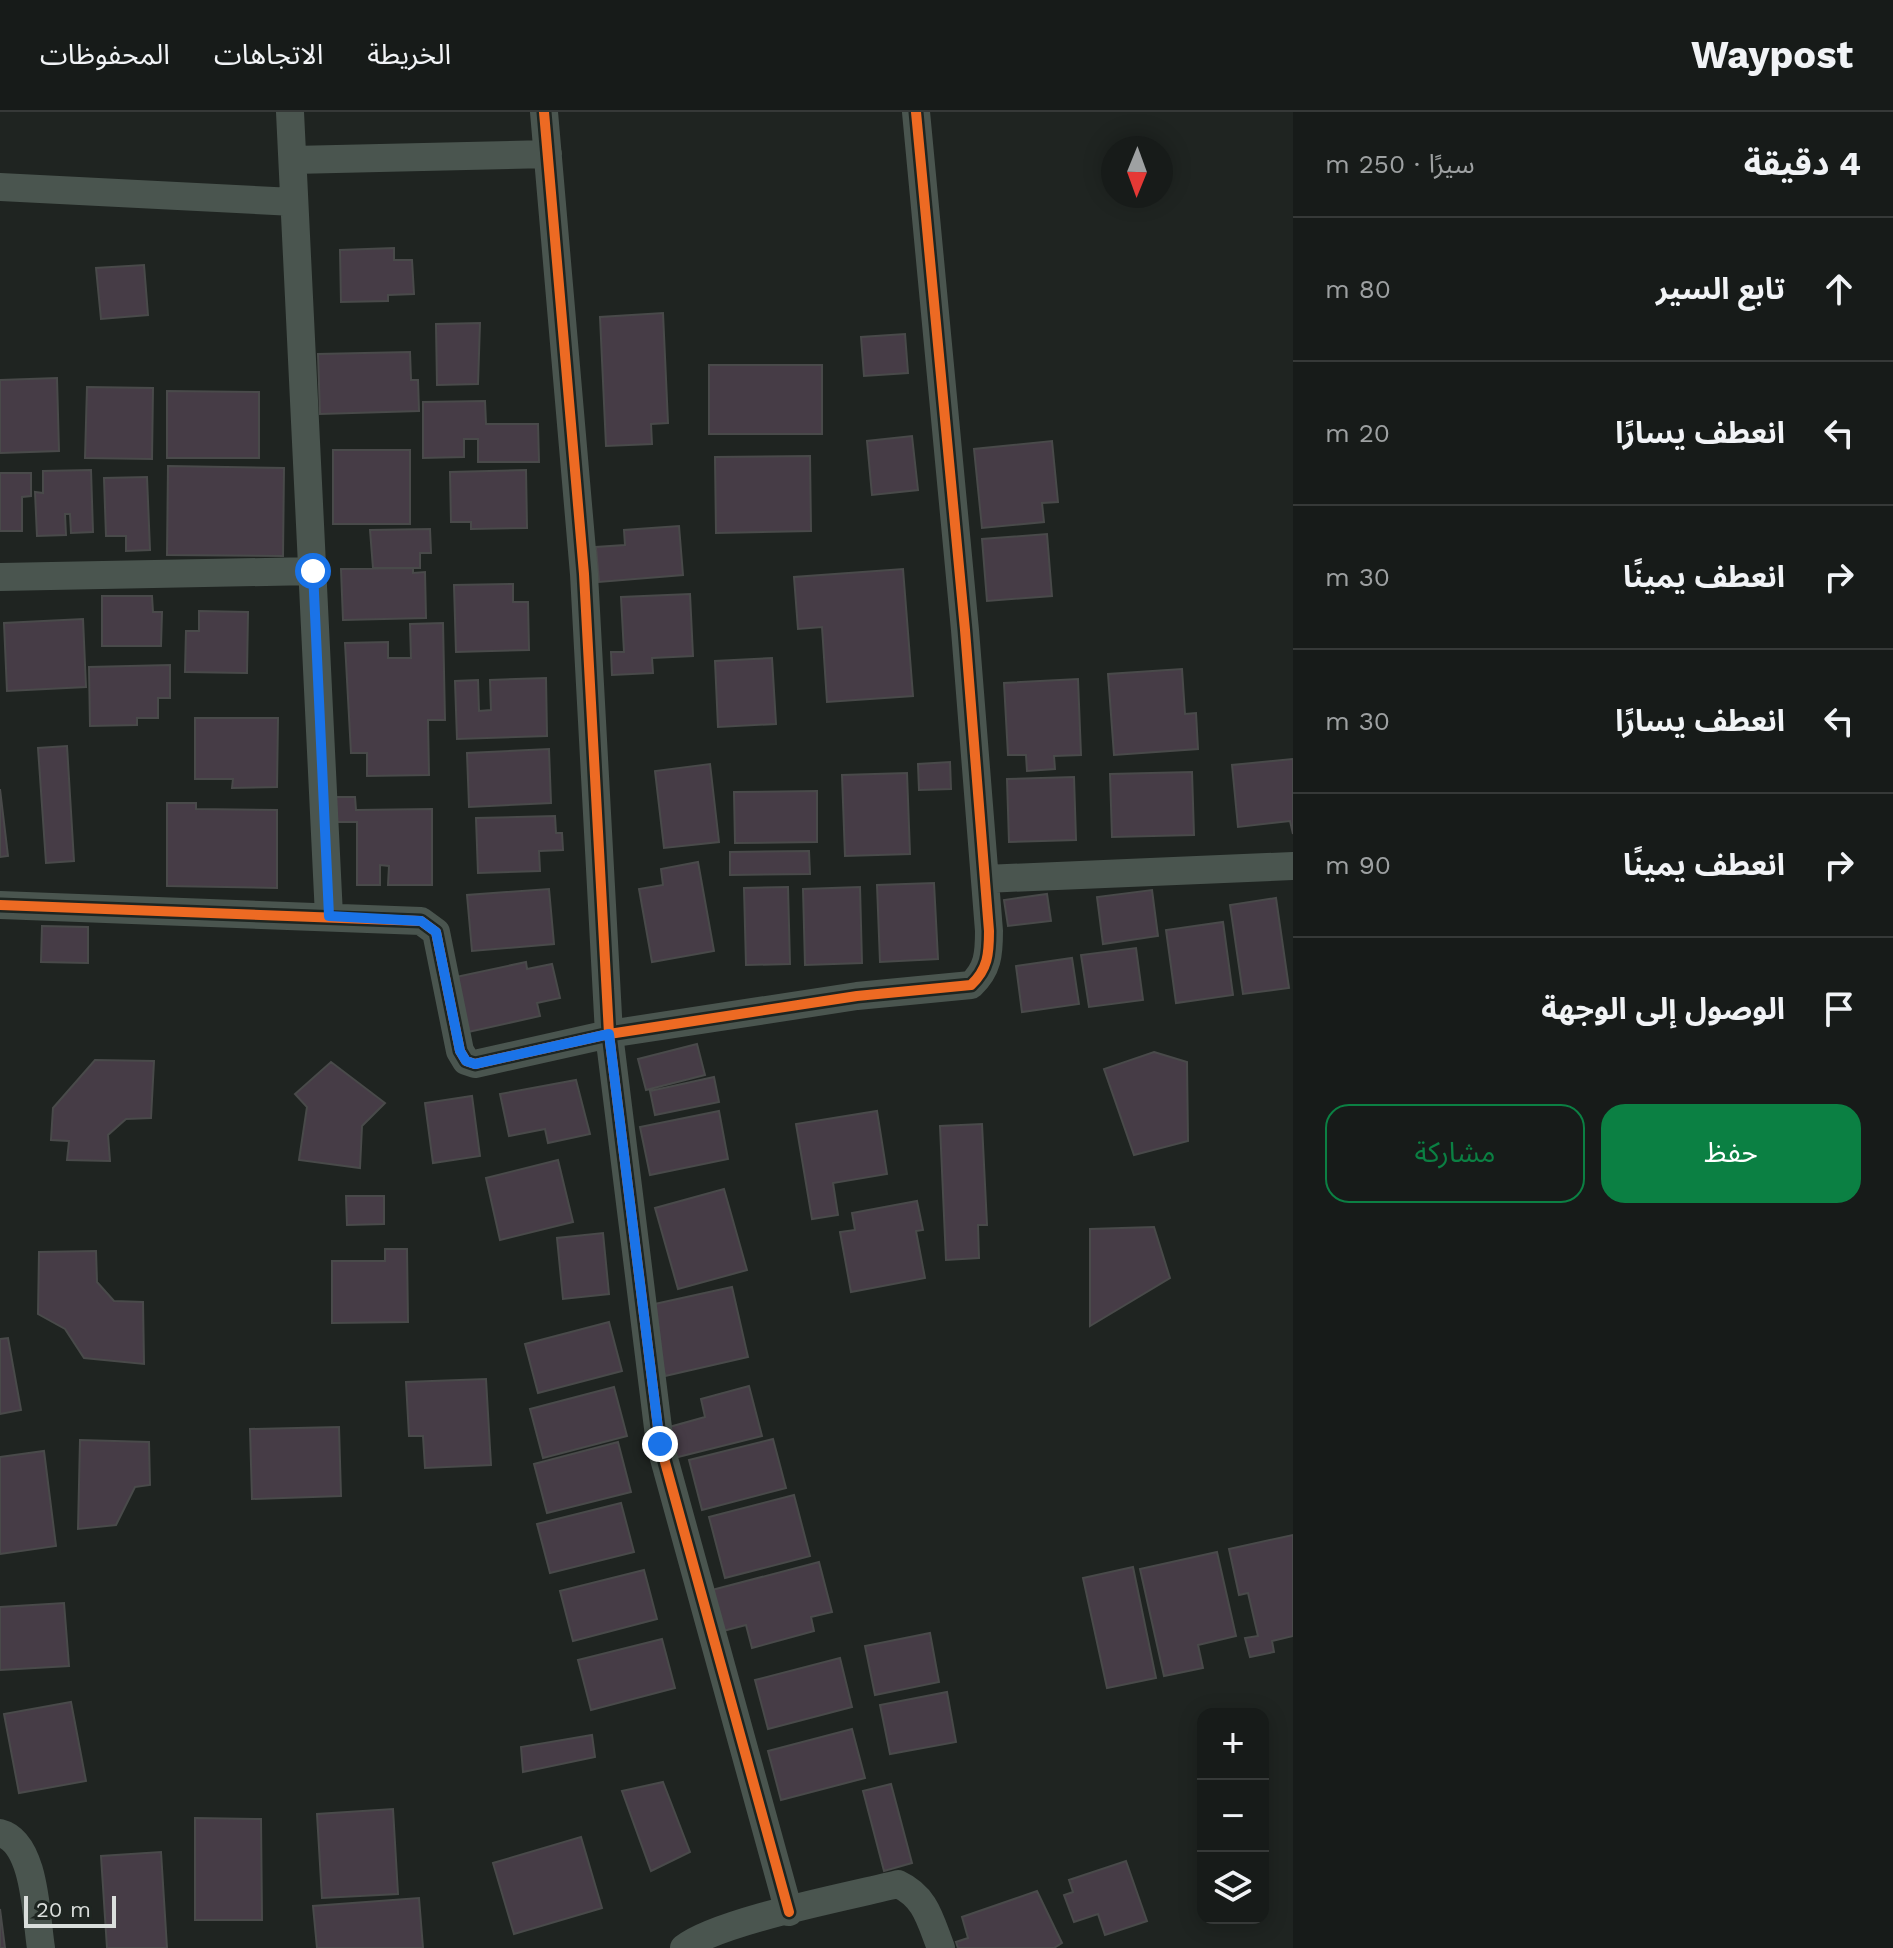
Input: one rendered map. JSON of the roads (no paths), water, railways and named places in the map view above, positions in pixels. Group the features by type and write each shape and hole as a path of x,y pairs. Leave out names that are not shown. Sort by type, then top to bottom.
{"street":[{"path":"290,112 329,916"},
{"path":"544,112 584,574 609,1034 660,1444 789,1912"},
{"path":"0,905 421,921 436,932 460,1051 466,1061 475,1064 609,1034 857,996 971,985 983,974 989,956 985,879 916,112"},
{"path":"293,160 548,154"},
{"path":"0,187 294,202"},
{"path":"0,577 313,571"},
{"path":"985,879 1293,866"},
{"path":"0,1833 20,1846 29,1866 41,1948"},
{"path":"684,1948 693,1941 789,1912 898,1884 914,1891 923,1902 941,1948"}]}
